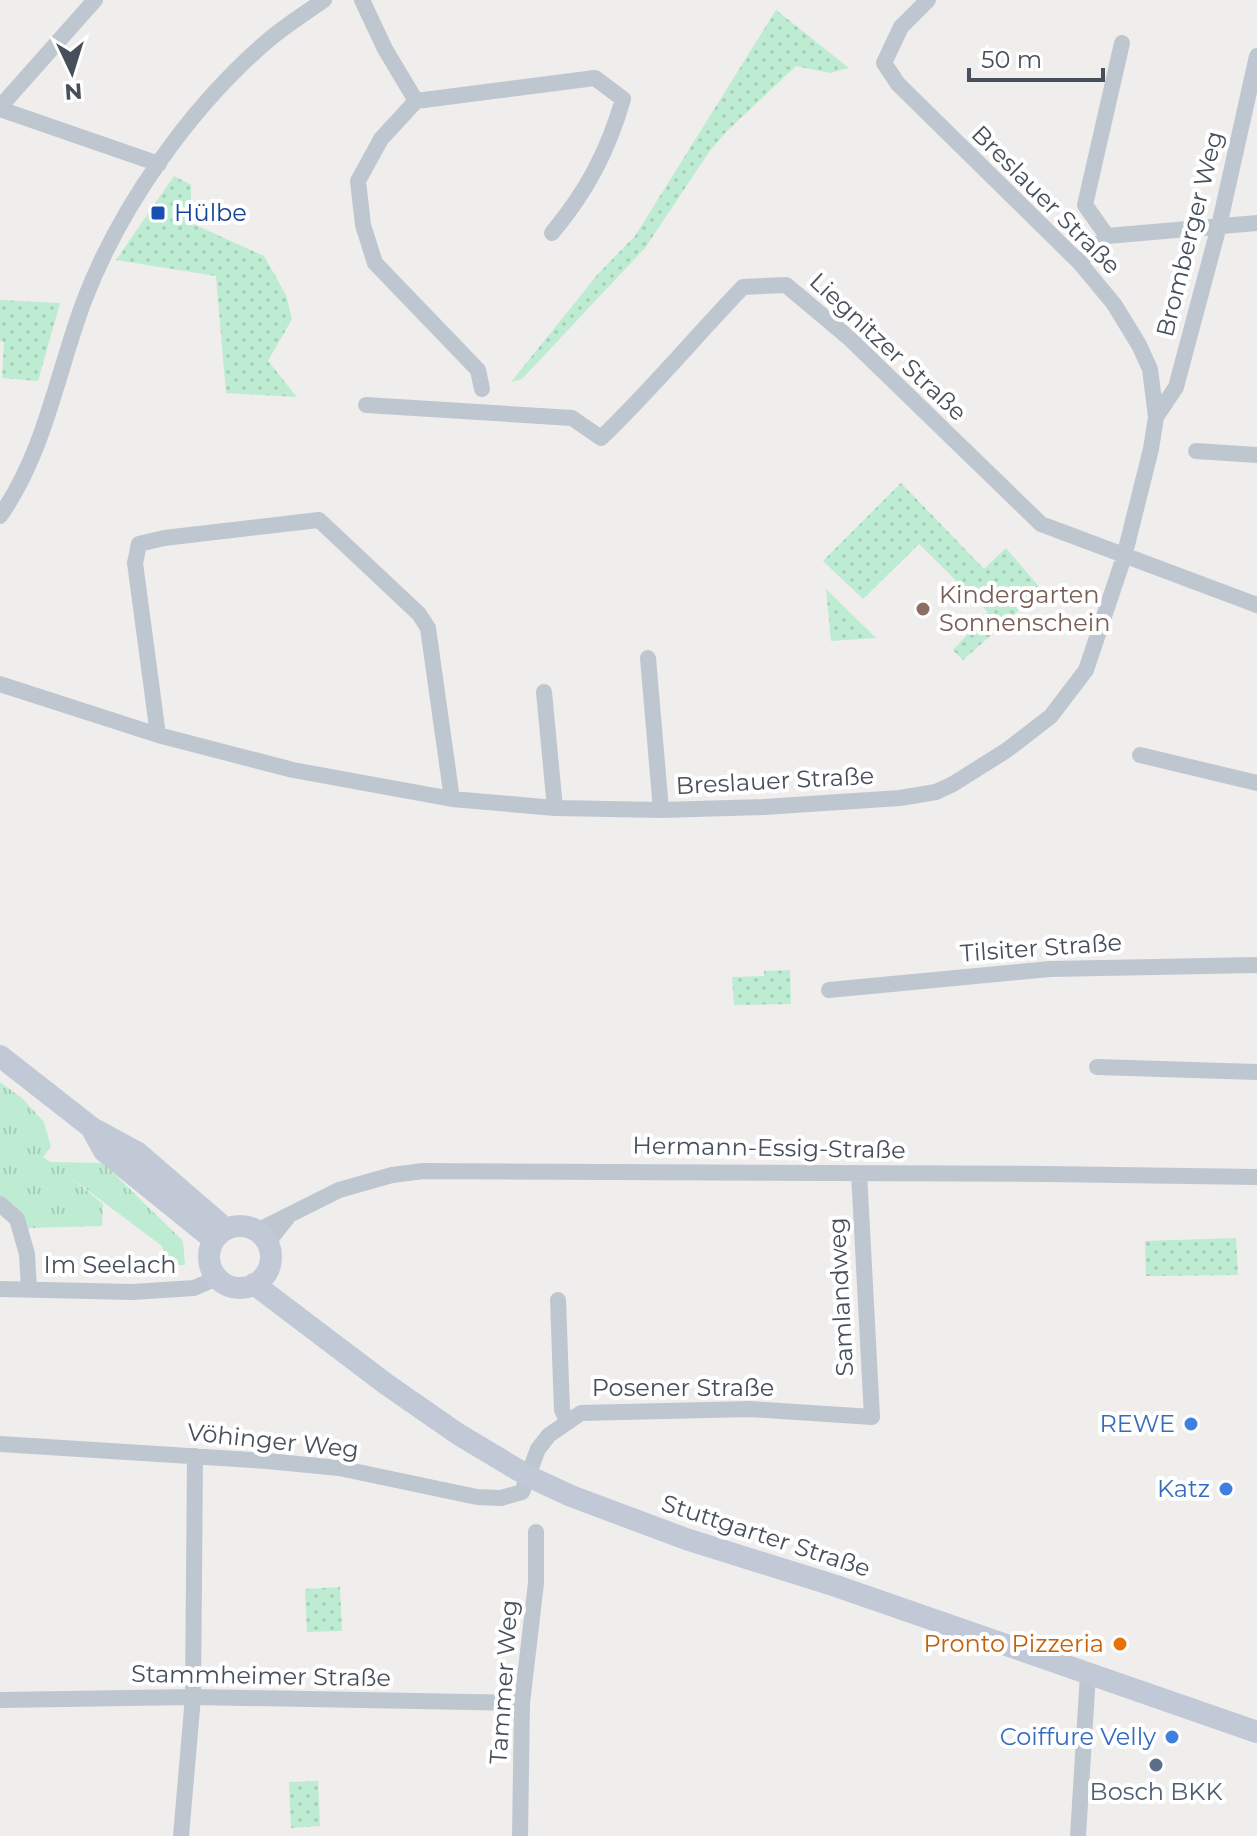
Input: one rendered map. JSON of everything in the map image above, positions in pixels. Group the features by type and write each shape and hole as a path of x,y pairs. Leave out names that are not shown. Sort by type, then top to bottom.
{"street":[{"path":"95,0 0,108 159,164"},
{"path":"0,516 41,439 56,386 101,260 159,164 216,90 272,37 324,0"},
{"path":"362,0 385,49 416,101"},
{"name":"Breslauer Straße","path":"0,684 158,735 293,770 452,799 555,808 661,810 900,798 936,792 1007,750 1051,716 1086,670 1124,557 1156,417 1150,369 1114,304 1079,262 898,84 884,63 901,27 928,0"},
{"path":"1107,236 1085,205 1122,43"},
{"name":"Bromberger Weg","path":"1156,417 1176,387 1219,226 1257,56"},
{"path":"482,389 478,370 375,263 363,225 358,181 381,139 416,101 595,78 623,99 612,138 585,189 552,233"},
{"path":"1079,262 1107,236 1257,223"},
{"name":"Liegnitzer Straße","path":"366,405 572,418 601,438 641,399 743,287 786,285 848,337 1041,524 1124,557"},
{"path":"1196,451 1257,455"},
{"path":"158,735 135,563 139,544 164,538 319,520 419,614 428,628 452,799"},
{"path":"1124,557 1257,605"},
{"name":"Breslauer Straße","path":"648,658 661,810"},
{"path":"544,692 555,808"},
{"path":"1140,755 1257,783"},
{"name":"Tilsiter Straße","path":"829,990 1050,969 1257,965"},
{"path":"0,1056 92,1128 138,1153 220,1235"},
{"path":"1097,1067 1257,1072"},
{"name":"Hermann-Essig-Straße","path":"262,1236 289,1216 339,1190 392,1175 423,1171 1257,1177"},
{"name":"Samlandweg","path":"859,1173 872,1417"},
{"path":"0,1204 17,1219 27,1254 29,1290"},
{"path":"217,1278 210,1263 211,1248 220,1235 241,1226 262,1236 271,1258 260,1278"},
{"name":"Im Seelach","path":"0,1289 132,1292 194,1288 217,1278"},
{"name":"Stuttgarter Straße","path":"217,1278 231,1286 247,1287 260,1278 272,1299 297,1314 386,1384 458,1434 528,1476 626,1518 836,1586 1257,1732"},
{"path":"558,1300 562,1410 567,1420"},
{"name":"Posener Straße","path":"528,1476 538,1449 549,1435 581,1413 750,1409 872,1417"},
{"name":"Vöhinger Weg","path":"0,1444 339,1468 477,1497 501,1498 522,1492 528,1476"},
{"path":"181,1836 193,1697 195,1456"},
{"name":"Tammer Weg","path":"520,1836 522,1703 536,1583 536,1532"},
{"path":"1078,1836 1088,1674"},
{"name":"Stammheimer Straße","path":"0,1700 193,1697 522,1703"}],"green space":[{"path":"776,10 849,68 830,73 796,66 709,152 645,248 522,379 511,382 598,274 635,236"},
{"path":"174,176 191,185 191,223 264,256 286,295 292,319 268,361 297,397 226,393 216,276 116,260"},
{"path":"0,300 60,303 38,381 2,378 4,342 0,341"},
{"path":"901,483 984,569 1006,548 1042,590 963,660 953,650 988,612 919,544 863,599 823,561"},
{"path":"826,589 876,638 831,641"},
{"path":"790,970 791,1004 734,1005 732,977 764,976 764,971"},
{"path":"0,1082 23,1099 44,1122 51,1147 43,1157 50,1162 103,1163 183,1241 185,1265 167,1265 162,1246 70,1177 103,1204 102,1226 26,1228 0,1198"},
{"path":"1236,1238 1238,1275 1146,1276 1145,1241"},
{"path":"340,1587 342,1631 307,1632 305,1589"},
{"path":"318,1781 320,1826 291,1828 289,1782"}],"place":[{"name":"Hülbe","path":"158,213"},
{"name":"Kindergarten Sonnenschein","path":"923,609"},
{"name":"REWE","path":"1191,1424"},
{"name":"Katz","path":"1226,1489"},
{"name":"Pronto Pizzeria","path":"1120,1644"},
{"name":"Coiffure Velly","path":"1172,1737"},
{"name":"Bosch BKK","path":"1156,1765"}]}
